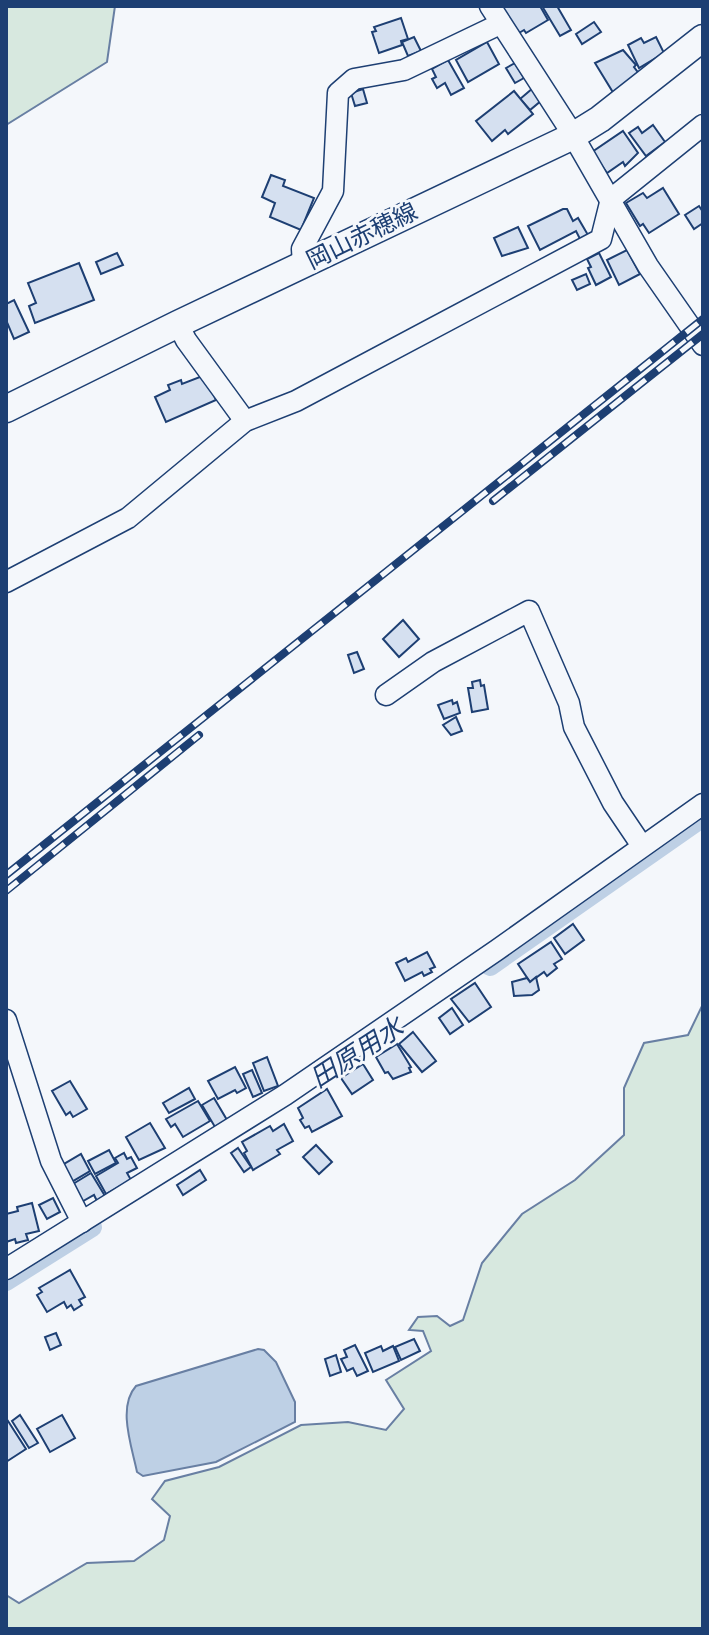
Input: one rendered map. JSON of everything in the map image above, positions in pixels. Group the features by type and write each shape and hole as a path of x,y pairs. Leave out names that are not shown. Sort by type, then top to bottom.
{"main road":[{"name":"岡山赤穂線","path":"6,409 571,137 600,119 703,38"}],"street":[{"path":"303,264 302,249 333,191 338,93 354,79 404,70 495,15 568,127 648,266 703,345"},
{"path":"6,582 128,518 245,421 296,401 601,239 611,199 703,125"},
{"path":"178,324 186,340 245,421"},
{"path":"386,695 433,662 529,611 569,703 574,727 613,803 642,846"},
{"path":"6,1269 285,1095 703,804"},
{"path":"6,1020 51,1161 82,1222"}],"shaded area":[{"path":"6,6 115,6 107,62 6,125"},
{"path":"703,1004 703,1629 6,1629 6,1595 19,1603 87,1563 134,1561 164,1540 170,1516 152,1499 165,1481 219,1467 301,1425 348,1422 386,1430 404,1409 386,1380 431,1351 423,1331 409,1330 418,1317 437,1316 450,1326 463,1320 482,1263 522,1214 575,1180 624,1135 624,1088 644,1043 688,1035"}],"water":[{"path":"258,1349 264,1350 276,1362 295,1402 295,1422 216,1462 143,1476 137,1472 127,1416 130,1395 136,1386"}],"building":[{"path":"504,6 540,6 548,20 514,36 498,10"},
{"path":"542,6 557,6 571,30 560,36"},
{"path":"401,18 408,39 401,41 402,45 379,53 372,32 376,31 374,27"},
{"path":"594,22 601,32 582,44 576,34"},
{"path":"414,37 421,51 408,56 402,42"},
{"path":"656,37 664,53 639,68 628,45 641,38 644,43"},
{"path":"487,42 499,64 468,82 456,60"},
{"path":"623,50 640,75 614,94 595,63"},
{"path":"448,60 464,88 451,95 445,83 437,88 432,79 436,77 432,69"},
{"path":"515,63 524,78 515,83 506,68"},
{"path":"533,88 542,100 530,110 520,99"},
{"path":"363,89 367,103 355,106 351,93"},
{"path":"514,91 533,114 508,134 505,130 492,141 476,121"},
{"path":"653,125 665,142 646,156 629,133 638,127 642,133"},
{"path":"623,131 638,153 625,166 623,162 607,173 592,152"},
{"path":"271,175 285,180 283,186 314,198 301,230 270,217 275,203 262,197"},
{"path":"663,188 679,214 649,233 643,224 640,226 626,203 643,193 647,198"},
{"path":"699,206 703,212 703,223 694,229 685,215"},
{"path":"567,209 573,221 578,218 588,235 580,239 576,231 540,250 528,226"},
{"path":"518,227 528,248 502,256 494,238"},
{"path":"627,250 640,274 619,285 607,260"},
{"path":"117,253 123,265 101,274 96,262"},
{"path":"599,253 611,277 596,285 587,259"},
{"path":"79,263 94,300 35,323 29,306 36,303 28,283"},
{"path":"586,274 590,284 577,290 572,280"},
{"path":"14,300 29,332 14,339 6,320 6,304"},
{"path":"205,375 216,400 166,422 155,397 170,390 168,385 181,380 182,384"},
{"path":"403,620 419,639 399,657 383,639"},
{"path":"357,652 364,669 354,673 348,655"},
{"path":"480,680 481,686 484,685 488,709 472,712 468,688 473,688 472,682"},
{"path":"452,700 453,704 457,702 460,713 444,719 438,705"},
{"path":"456,717 462,731 451,735 443,725"},
{"path":"573,924 584,940 565,954 554,938"},
{"path":"551,942 562,959 554,964 557,968 547,976 544,972 530,982 518,964"},
{"path":"427,952 435,967 430,969 432,972 424,976 422,972 405,981 396,963 406,958 408,962"},
{"path":"536,977 539,990 532,995 514,996 512,982 527,978 530,982"},
{"path":"475,983 491,1007 469,1022 451,999"},
{"path":"452,1008 463,1025 450,1034 439,1018"},
{"path":"413,1032 436,1061 422,1072 399,1044"},
{"path":"397,1044 411,1072 393,1079 388,1072 385,1073 376,1057"},
{"path":"267,1057 278,1086 264,1091 253,1063"},
{"path":"363,1064 373,1080 352,1094 341,1078"},
{"path":"235,1067 246,1088 218,1099 208,1081"},
{"path":"252,1070 262,1093 253,1097 243,1074"},
{"path":"70,1081 87,1109 73,1117 70,1112 66,1115 52,1091"},
{"path":"189,1088 195,1099 169,1113 163,1103"},
{"path":"327,1089 342,1116 312,1132 300,1120 303,1118 298,1108"},
{"path":"214,1098 227,1120 215,1127 202,1105"},
{"path":"198,1101 210,1121 183,1137 175,1124 171,1127 166,1119"},
{"path":"150,1123 165,1148 139,1160 126,1137"},
{"path":"284,1124 293,1141 277,1150 280,1154 253,1170 242,1142 270,1126 273,1131"},
{"path":"316,1145 332,1162 319,1174 303,1157"},
{"path":"238,1148 251,1167 244,1172 231,1153"},
{"path":"109,1150 116,1163 95,1174 88,1161"},
{"path":"124,1153 127,1159 131,1157 137,1168 127,1173 131,1180 106,1194 96,1176 118,1163 115,1158"},
{"path":"81,1154 90,1171 68,1184 59,1167"},
{"path":"200,1170 206,1180 183,1195 177,1185"},
{"path":"91,1173 105,1196 97,1201 94,1195 78,1204 68,1187"},
{"path":"53,1198 60,1212 47,1219 39,1205"},
{"path":"32,1203 39,1231 26,1234 28,1240 6,1242 6,1214"},
{"path":"70,1270 85,1297 79,1300 82,1305 74,1310 71,1305 67,1308 64,1302 47,1312 37,1295 42,1292 39,1288"},
{"path":"56,1333 61,1345 50,1350 45,1337"},
{"path":"414,1339 420,1351 401,1360 395,1347"},
{"path":"355,1345 368,1371 357,1376 353,1368 347,1371 341,1359 347,1357 344,1350"},
{"path":"381,1346 383,1351 393,1346 399,1361 373,1372 365,1353"},
{"path":"336,1355 341,1372 330,1376 325,1359"},
{"path":"20,1415 38,1443 29,1448 12,1421"},
{"path":"62,1415 75,1438 50,1452 37,1429"},
{"path":"8,1421 26,1449 6,1462 6,1423"}],"waterway":[{"name":"田原用水","path":"490,966 703,817"},
{"name":"田原用水","path":"6,1281 92,1227"}],"railway":[{"path":"6,875 703,319"},
{"path":"493,501 703,334"},
{"path":"6,891 199,735"}]}
